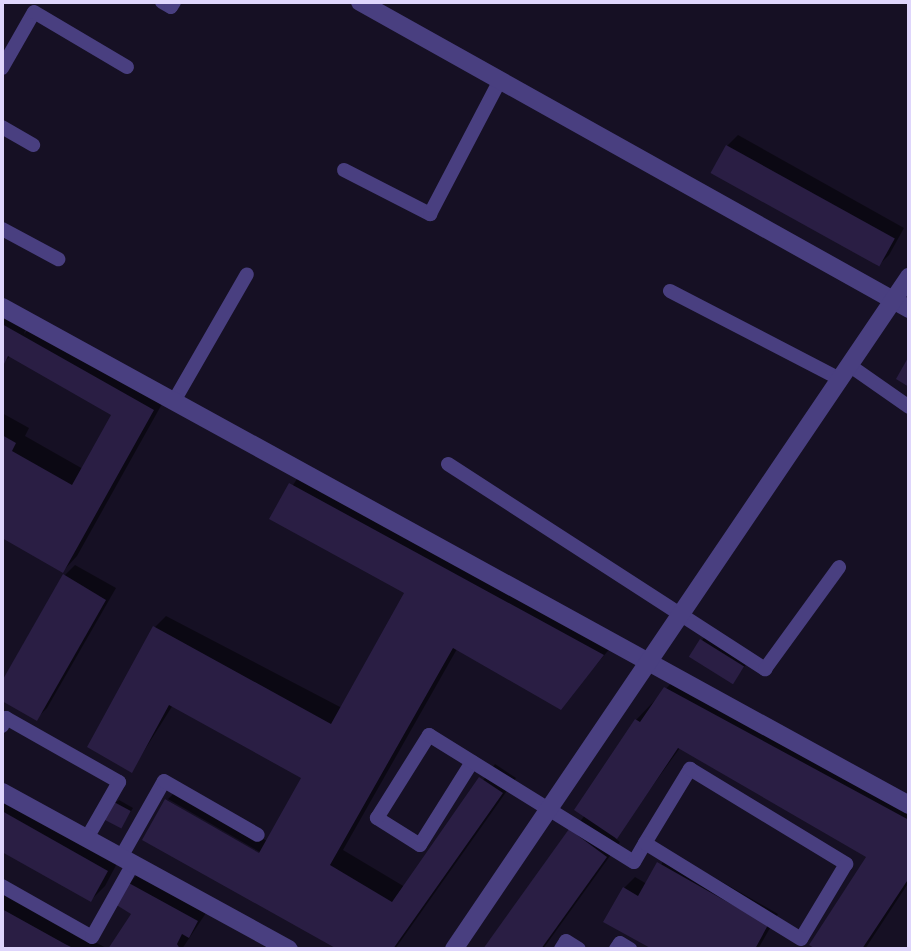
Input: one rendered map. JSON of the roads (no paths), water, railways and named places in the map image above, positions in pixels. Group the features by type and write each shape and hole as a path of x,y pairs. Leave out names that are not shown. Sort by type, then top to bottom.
{"street":[{"path":"360,2 909,309"},
{"path":"454,949 909,277"},
{"path":"2,307 650,660 909,805"},
{"path":"2,792 289,949"}],"lane":[{"path":"162,2 171,7 174,2"},
{"path":"2,68 34,12 127,67"},
{"path":"344,170 430,215 500,80"},
{"path":"2,127 33,145"},
{"path":"2,229 58,259"},
{"path":"174,401 247,274"},
{"path":"670,291 844,372 909,407"},
{"path":"448,464 765,669 839,566"},
{"path":"2,726 6,718 119,782 87,838"},
{"path":"472,762 420,845 377,818 429,735 634,862 645,843 690,769 846,864 802,939 645,843"},
{"path":"2,886 92,937 164,781 258,835"},
{"path":"561,949 566,941 579,949"},
{"path":"616,949 620,943 630,949"}]}
